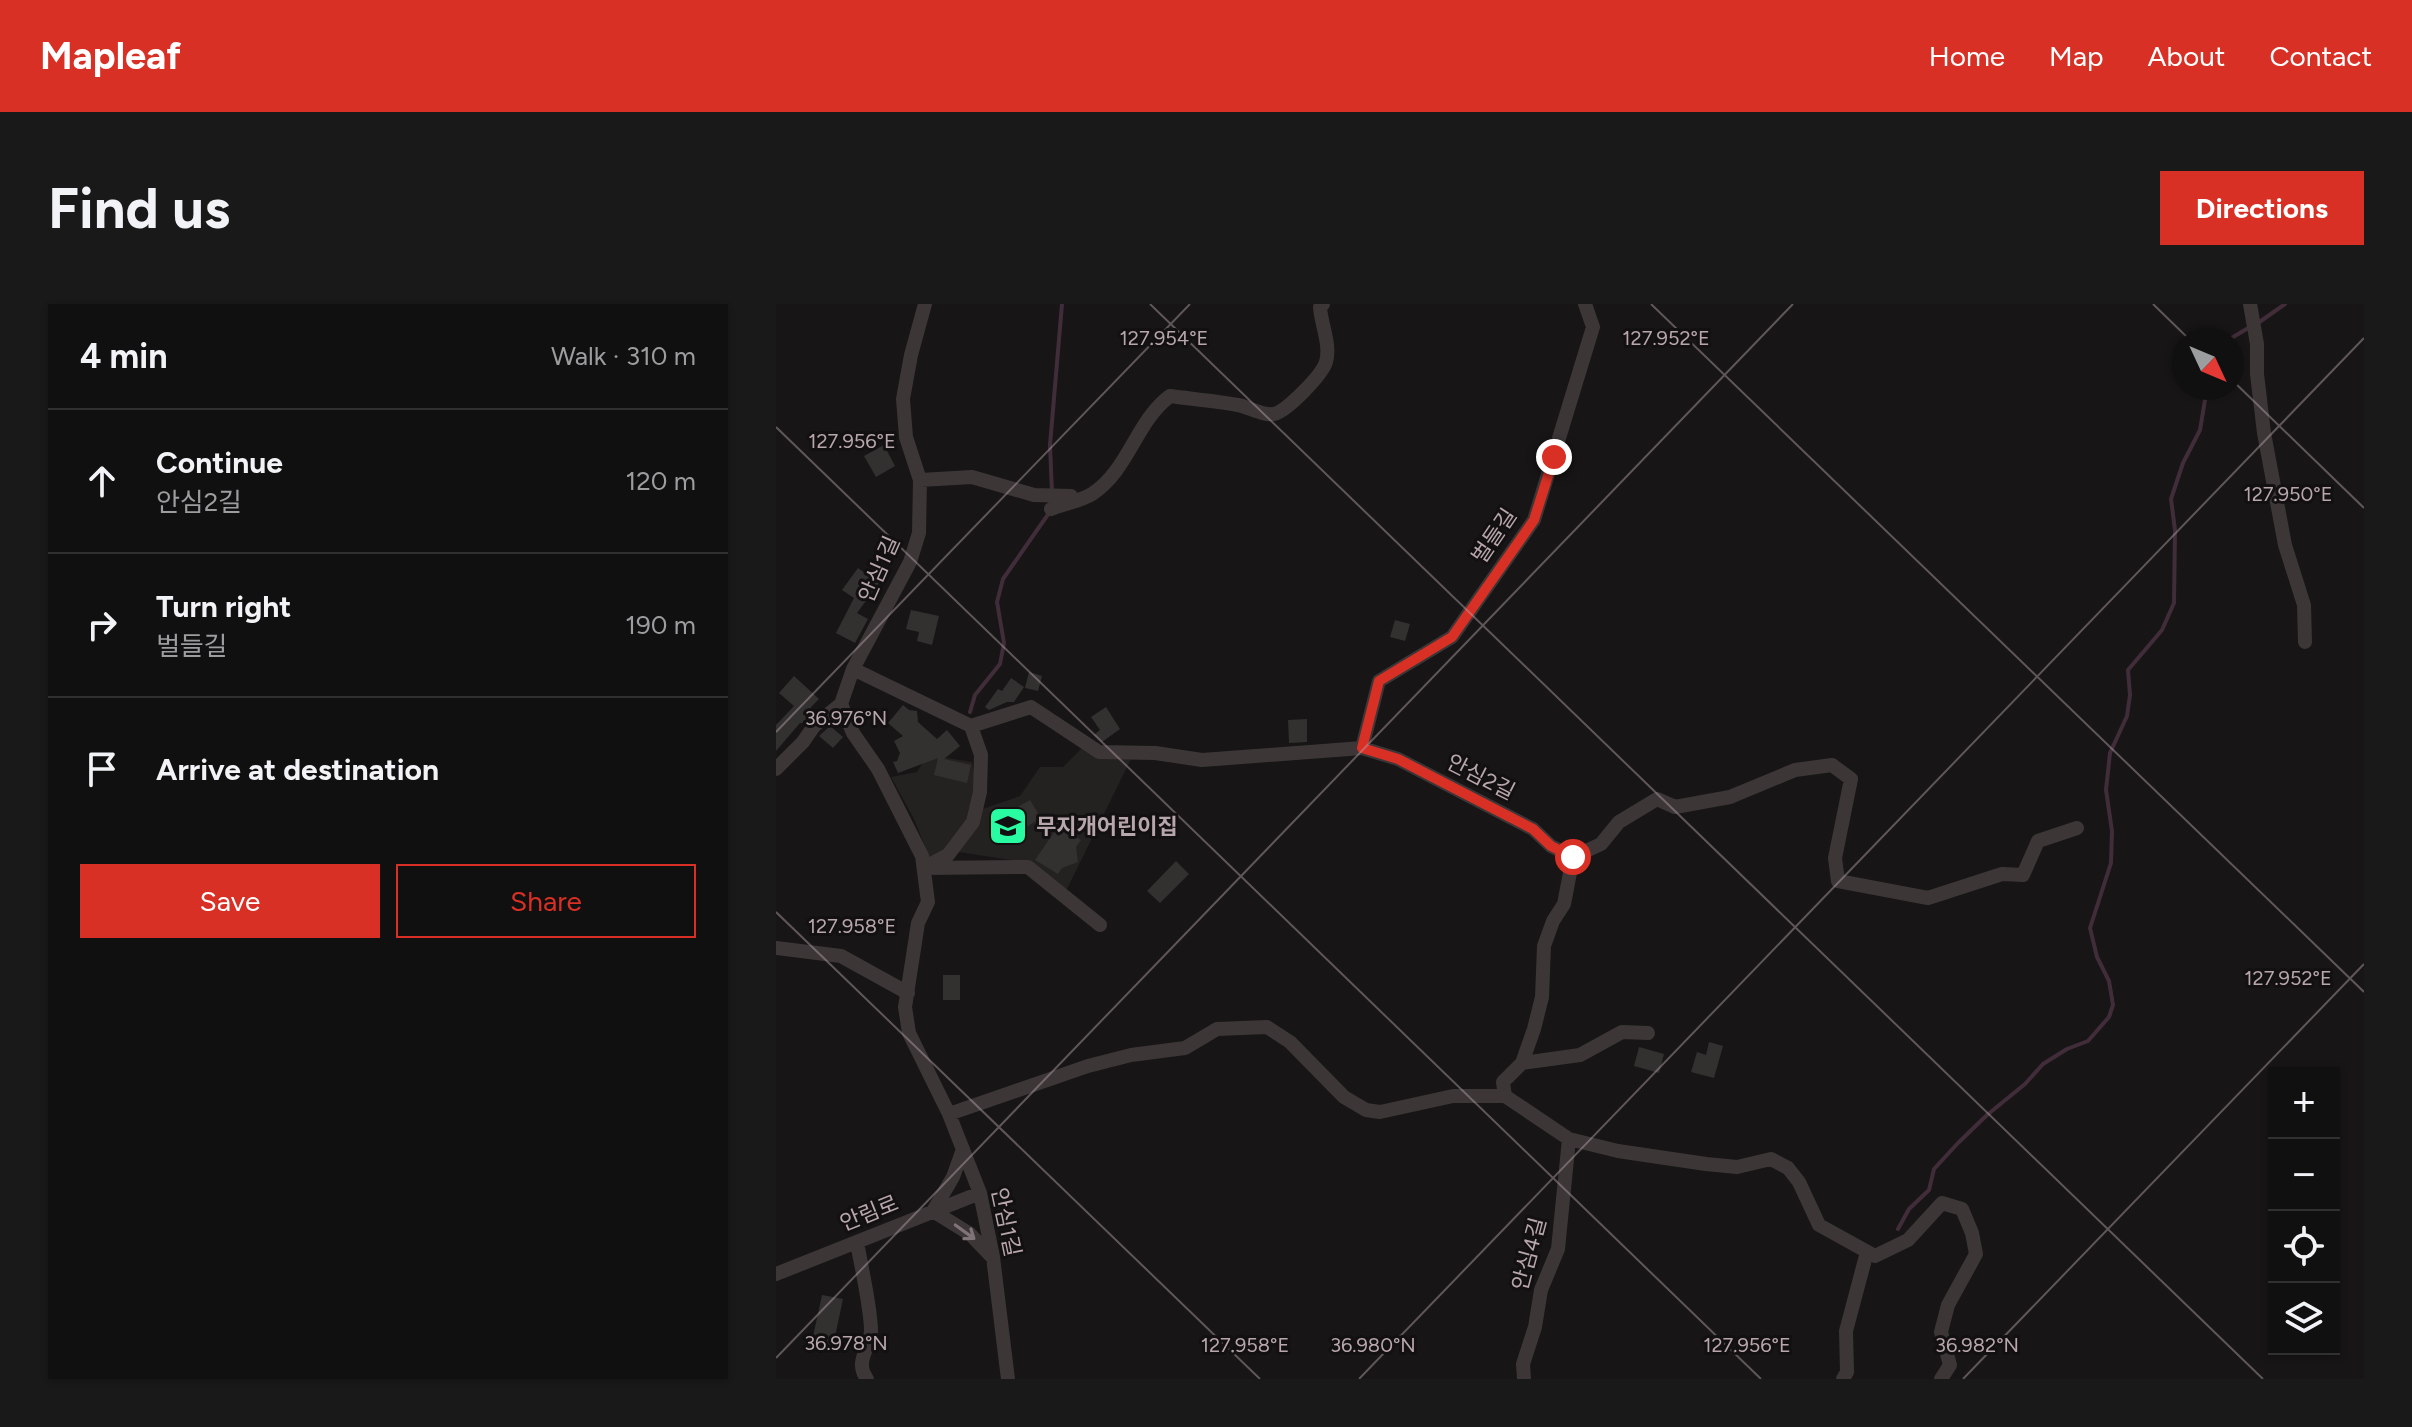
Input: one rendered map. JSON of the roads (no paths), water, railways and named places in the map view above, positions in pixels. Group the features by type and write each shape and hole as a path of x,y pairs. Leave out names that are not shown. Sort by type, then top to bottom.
{"street":[{"name":"안심1길","path":"776,769 814,726 841,704 853,669 910,562 919,533 920,480 906,437 903,399 925,304"},
{"path":"1051,509 1090,496 1114,475 1156,406 1170,396 1241,405 1271,415 1285,410 1321,373 1326,361 1327,345 1320,307 1323,304"},
{"name":"벌들길","path":"1362,748 1379,681 1452,637 1534,520 1593,327 1585,304"},
{"path":"2251,310 2264,433 2285,545 2304,605 2305,642"},
{"path":"920,480 972,477 1034,495 1071,496"},
{"path":"853,669 971,726 981,755 980,792 973,822 948,855 924,868"},
{"name":"안심1길","path":"841,704 853,733 878,769 922,856 928,902 918,923 905,1007 909,1033 949,1114 980,1193 993,1257 1008,1379"},
{"name":"안심2길","path":"971,726 1031,707 1099,752 1155,753 1202,760 1362,748 1398,759 1533,829 1551,846 1573,857"},
{"path":"1505,1096 1503,1082 1522,1063 1542,997 1544,946 1553,921 1564,904 1573,857 1601,844 1619,822 1657,799 1675,807 1730,797 1795,770 1832,765 1851,779 1835,858 1838,881 1928,898 2002,874 2023,875 2038,841 2077,828"},
{"path":"924,868 1028,867 1100,925"},
{"path":"776,948 841,956 908,993"},
{"path":"949,1114 1088,1066 1131,1055 1185,1048 1217,1029 1267,1027 1290,1042 1344,1097 1366,1110 1380,1112 1453,1096 1505,1096 1569,1139 1618,1151 1737,1167 1771,1159 1788,1168 1799,1182 1819,1225 1875,1256 1908,1240 1942,1203 1962,1209 1972,1233 1976,1254 1948,1305 1941,1332 1950,1365 1941,1379"},
{"path":"1522,1063 1580,1055 1622,1032 1648,1033"},
{"name":"안심4길","path":"1524,1379 1523,1364 1535,1327 1541,1290 1558,1249 1569,1139"},
{"path":"963,1149 953,1177 933,1211 970,1234 993,1257"},
{"name":"안림로","path":"776,1274 980,1193"},
{"path":"857,1242 871,1333 861,1359 867,1379"},
{"path":"1843,1379 1847,1372 1846,1331 1867,1252"}],"waterway":[{"path":"1052,493 1050,445 1062,304"},
{"path":"2258,323 2285,304"},
{"path":"2244,331 2250,327"},
{"path":"1898,1229 1909,1209 1929,1190 1934,1169 1958,1143 2043,1064 2067,1049 2088,1041 2109,1017 2113,1005 2109,981 2097,957 2090,928 2111,863 2112,831 2106,790 2110,753 2127,716 2130,695 2128,670 2162,630 2174,603 2175,530 2171,499 2183,463 2200,430 2205,400"},
{"path":"970,712 975,695 1000,664 1004,643 997,602 1003,579 1049,513"}],"place":[{"name":"무지개어린이집","path":"1008,826"}]}
